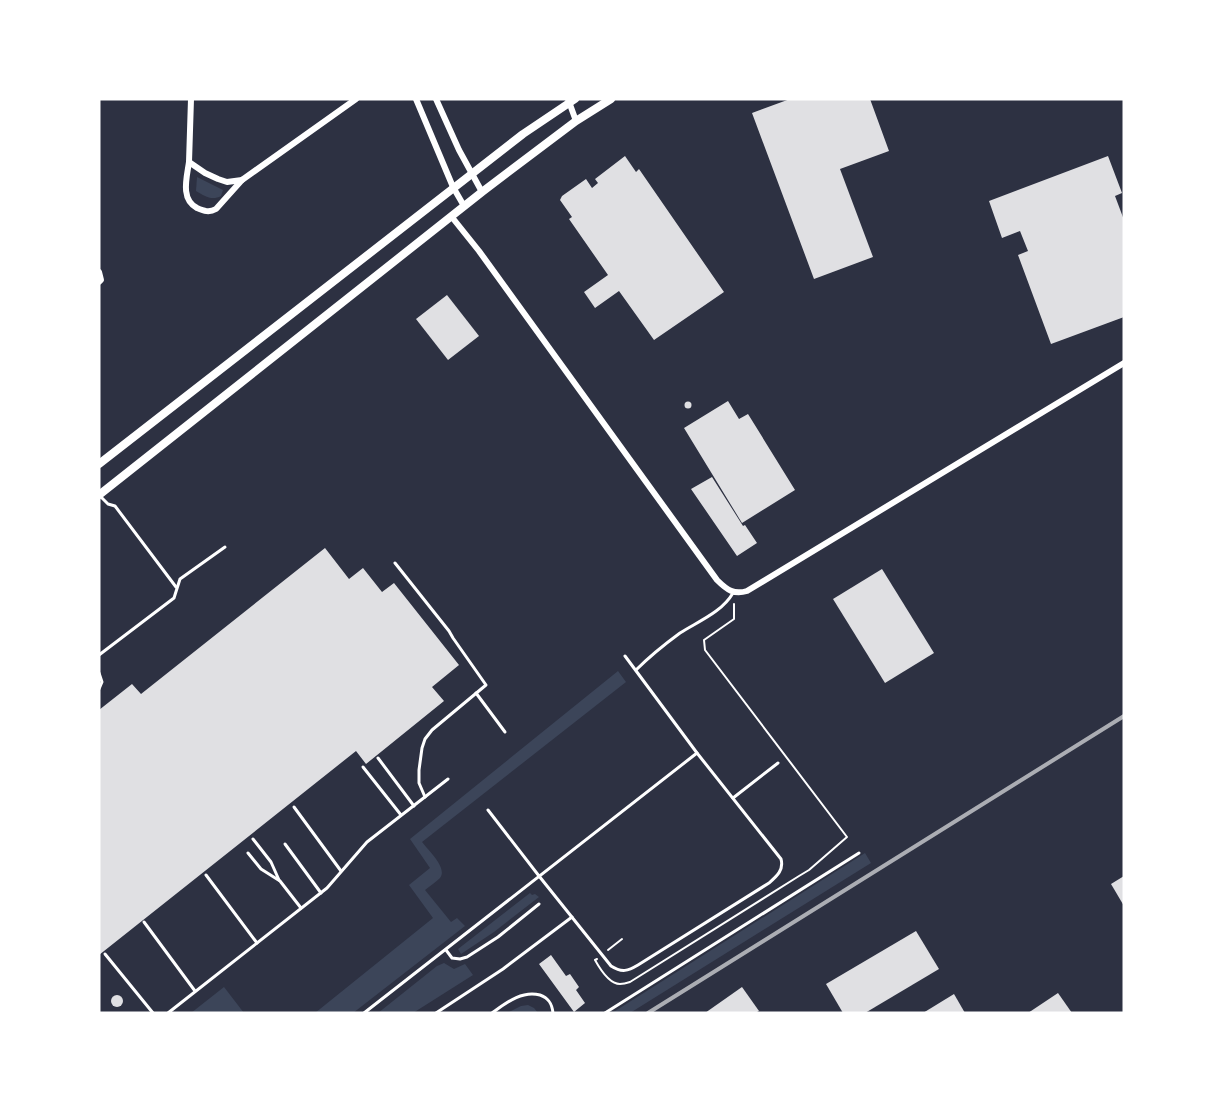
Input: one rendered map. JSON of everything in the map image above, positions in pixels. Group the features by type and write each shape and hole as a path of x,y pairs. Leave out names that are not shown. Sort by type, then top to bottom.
{"street":[{"path":"191,99 186,197 191,205 211,212 242,180 356,99"},
{"path":"416,99 453,187 464,206"},
{"path":"436,99 459,150 482,192"},
{"path":"99,495 482,192 576,121 612,99"},
{"path":"99,464 453,187 570,100 576,121"},
{"path":"189,162 205,174 218,179 227,182 242,180"},
{"path":"451,216 479,251 717,580 733,592 747,591 1124,363"},
{"path":"99,272 101,280 99,282"}],"lane":[{"path":"99,495 108,504 115,506 177,588"},
{"path":"99,655 174,598 180,579 225,547"},
{"path":"395,563 449,631 486,685 432,730 425,739 419,770 419,783 425,797"},
{"path":"636,670 679,634 728,602 733,592"},
{"path":"488,810 611,966 624,972 777,876 781,870 781,859 697,753 625,656"},
{"path":"99,673 102,682 99,689"},
{"path":"476,693 505,732"},
{"path":"364,1013 697,753"},
{"path":"378,758 414,806"},
{"path":"733,798 778,763"},
{"path":"363,767 402,815"},
{"path":"168,1013 327,888 367,842 448,779"},
{"path":"294,807 341,872"},
{"path":"253,838 271,862 280,881 301,908"},
{"path":"285,844 321,893"},
{"path":"248,853 261,869 280,881"},
{"path":"605,1013 859,853"},
{"path":"206,875 257,943"},
{"path":"446,950 452,958 468,957 498,937 539,904"},
{"path":"436,1013 503,969 572,917"},
{"path":"144,922 195,992"},
{"path":"105,954 153,1013"},
{"path":"492,1013 518,997 534,993 545,997 551,1003 553,1013"}],"path":[{"path":"602,954 622,939"}],"shaded area":[{"path":"197,177 223,190 221,196 211,198 196,191"},
{"path":"618,671 626,682 422,842 439,864 442,874 425,890 451,922 457,918 465,926 353,1013 315,1013 433,918 409,885 430,868 410,839"},
{"path":"865,853 871,863 630,1013 612,1013"},
{"path":"530,893 539,897 461,954 458,949"},
{"path":"444,963 454,969 465,964 473,975 413,1013 378,1013 437,966"},
{"path":"224,987 244,1013 191,1013"},
{"path":"528,1005 538,1013 507,1013 521,1006"}],"building":[{"path":"790,99 870,99 889,151 840,169 873,257 814,279 752,113"},
{"path":"625,156 636,172 639,169 724,292 654,340 619,291 595,308 584,292 608,275 569,219 572,217 560,200 562,196 586,179 592,188 598,183 595,179"},
{"path":"1108,156 1122,193 1115,196 1124,220 1124,317 1051,344 1018,255 1028,251 1020,231 1002,238 989,201"},
{"path":"447,295 479,336 448,360 416,319"},
{"path":"728,401 739,419 748,414 795,490 742,523 684,428"},
{"path":"688,402 691,405 688,408 685,405"},
{"path":"712,477 743,526 745,525 757,543 737,556 691,489"},
{"path":"325,548 349,579 363,568 382,592 394,583 459,665 432,687 444,701 366,764 356,751 99,955 99,710 132,684 141,694"},
{"path":"882,569 934,653 885,683 833,599"},
{"path":"1124,876 1124,906 1111,884"},
{"path":"916,931 939,969 865,1013 843,1013 826,984"},
{"path":"551,955 566,976 570,974 579,987 576,990 585,1003 574,1012 539,964"},
{"path":"742,987 759,1011 755,1013 705,1013"},
{"path":"1058,993 1072,1013 1028,1013"},
{"path":"954,994 965,1013 923,1013"},
{"path":"119,995 123,1001 119,1007 115,1007 111,999"}],"railway":[{"path":"648,1013 1124,716"}]}
